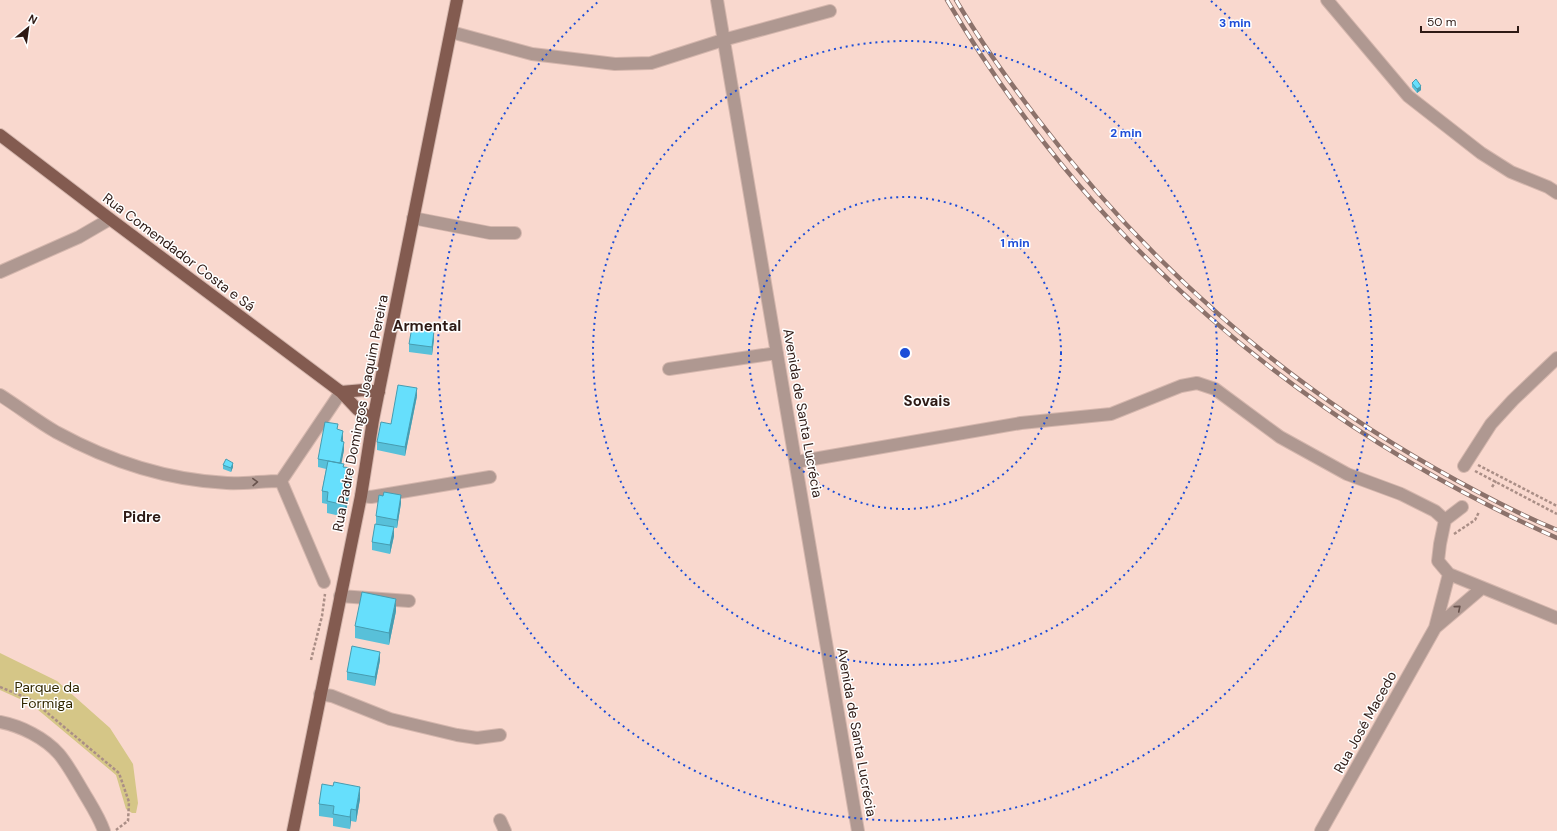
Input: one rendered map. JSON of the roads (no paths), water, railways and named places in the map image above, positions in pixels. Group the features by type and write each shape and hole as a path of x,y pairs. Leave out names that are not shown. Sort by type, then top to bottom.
{"main road":[{"name":"Rua Padre Domingos Joaquim Pereira","path":"293,831 361,496 373,420 413,218 458,0"},
{"name":"Rua Comendador Costa e Sá","path":"0,135 341,392 357,409 373,420"},
{"path":"341,392 364,390 379,392"}],"street":[{"name":"Avenida de Santa Lucrécia","path":"717,0 756,222 858,831"},
{"path":"1327,0 1408,96 1481,153 1511,172 1548,187 1557,194"},
{"path":"451,32 532,54 615,64 651,63 723,40 830,10"},
{"path":"413,218 490,233 515,233"},
{"path":"0,272 79,237 110,219"},
{"path":"668,369 777,353"},
{"path":"1466,462 1491,424 1513,400 1557,358"},
{"path":"796,462 1021,423 1111,414 1181,386 1197,383 1215,389 1280,437 1327,463 1347,474 1401,494 1435,511 1445,520"},
{"path":"281,480 341,392"},
{"path":"0,395 55,431 99,454 156,473 194,480 228,483 281,480"},
{"path":"361,496 371,497 490,477"},
{"path":"281,480 324,582"},
{"path":"1462,507 1445,520 1440,544 1438,561 1449,574 1557,618"},
{"name":"Rua José Macedo","path":"1321,831 1434,628 1449,574"},
{"name":"Rua José Macedo","path":"1434,628 1482,588"},
{"path":"340,596 409,601"},
{"path":"320,694 332,696 390,719 457,735 477,738 500,735"},
{"path":"0,722 26,731 58,753 68,765 98,817 104,831"}],"railway":[{"path":"947,0 1004,88 1067,171 1135,247 1210,317 1289,382 1374,440 1463,492 1557,538"},
{"path":"956,0 1005,75 1079,171 1123,221 1170,269 1218,314 1270,357 1323,397 1378,435 1481,493 1557,530"}],"district":[{"name":"Armental","path":"427,326"},
{"name":"Sovais","path":"927,401"},
{"name":"Pidre","path":"142,517"}],"park label":[{"name":"Parque da Formiga","path":"47,696"}]}
